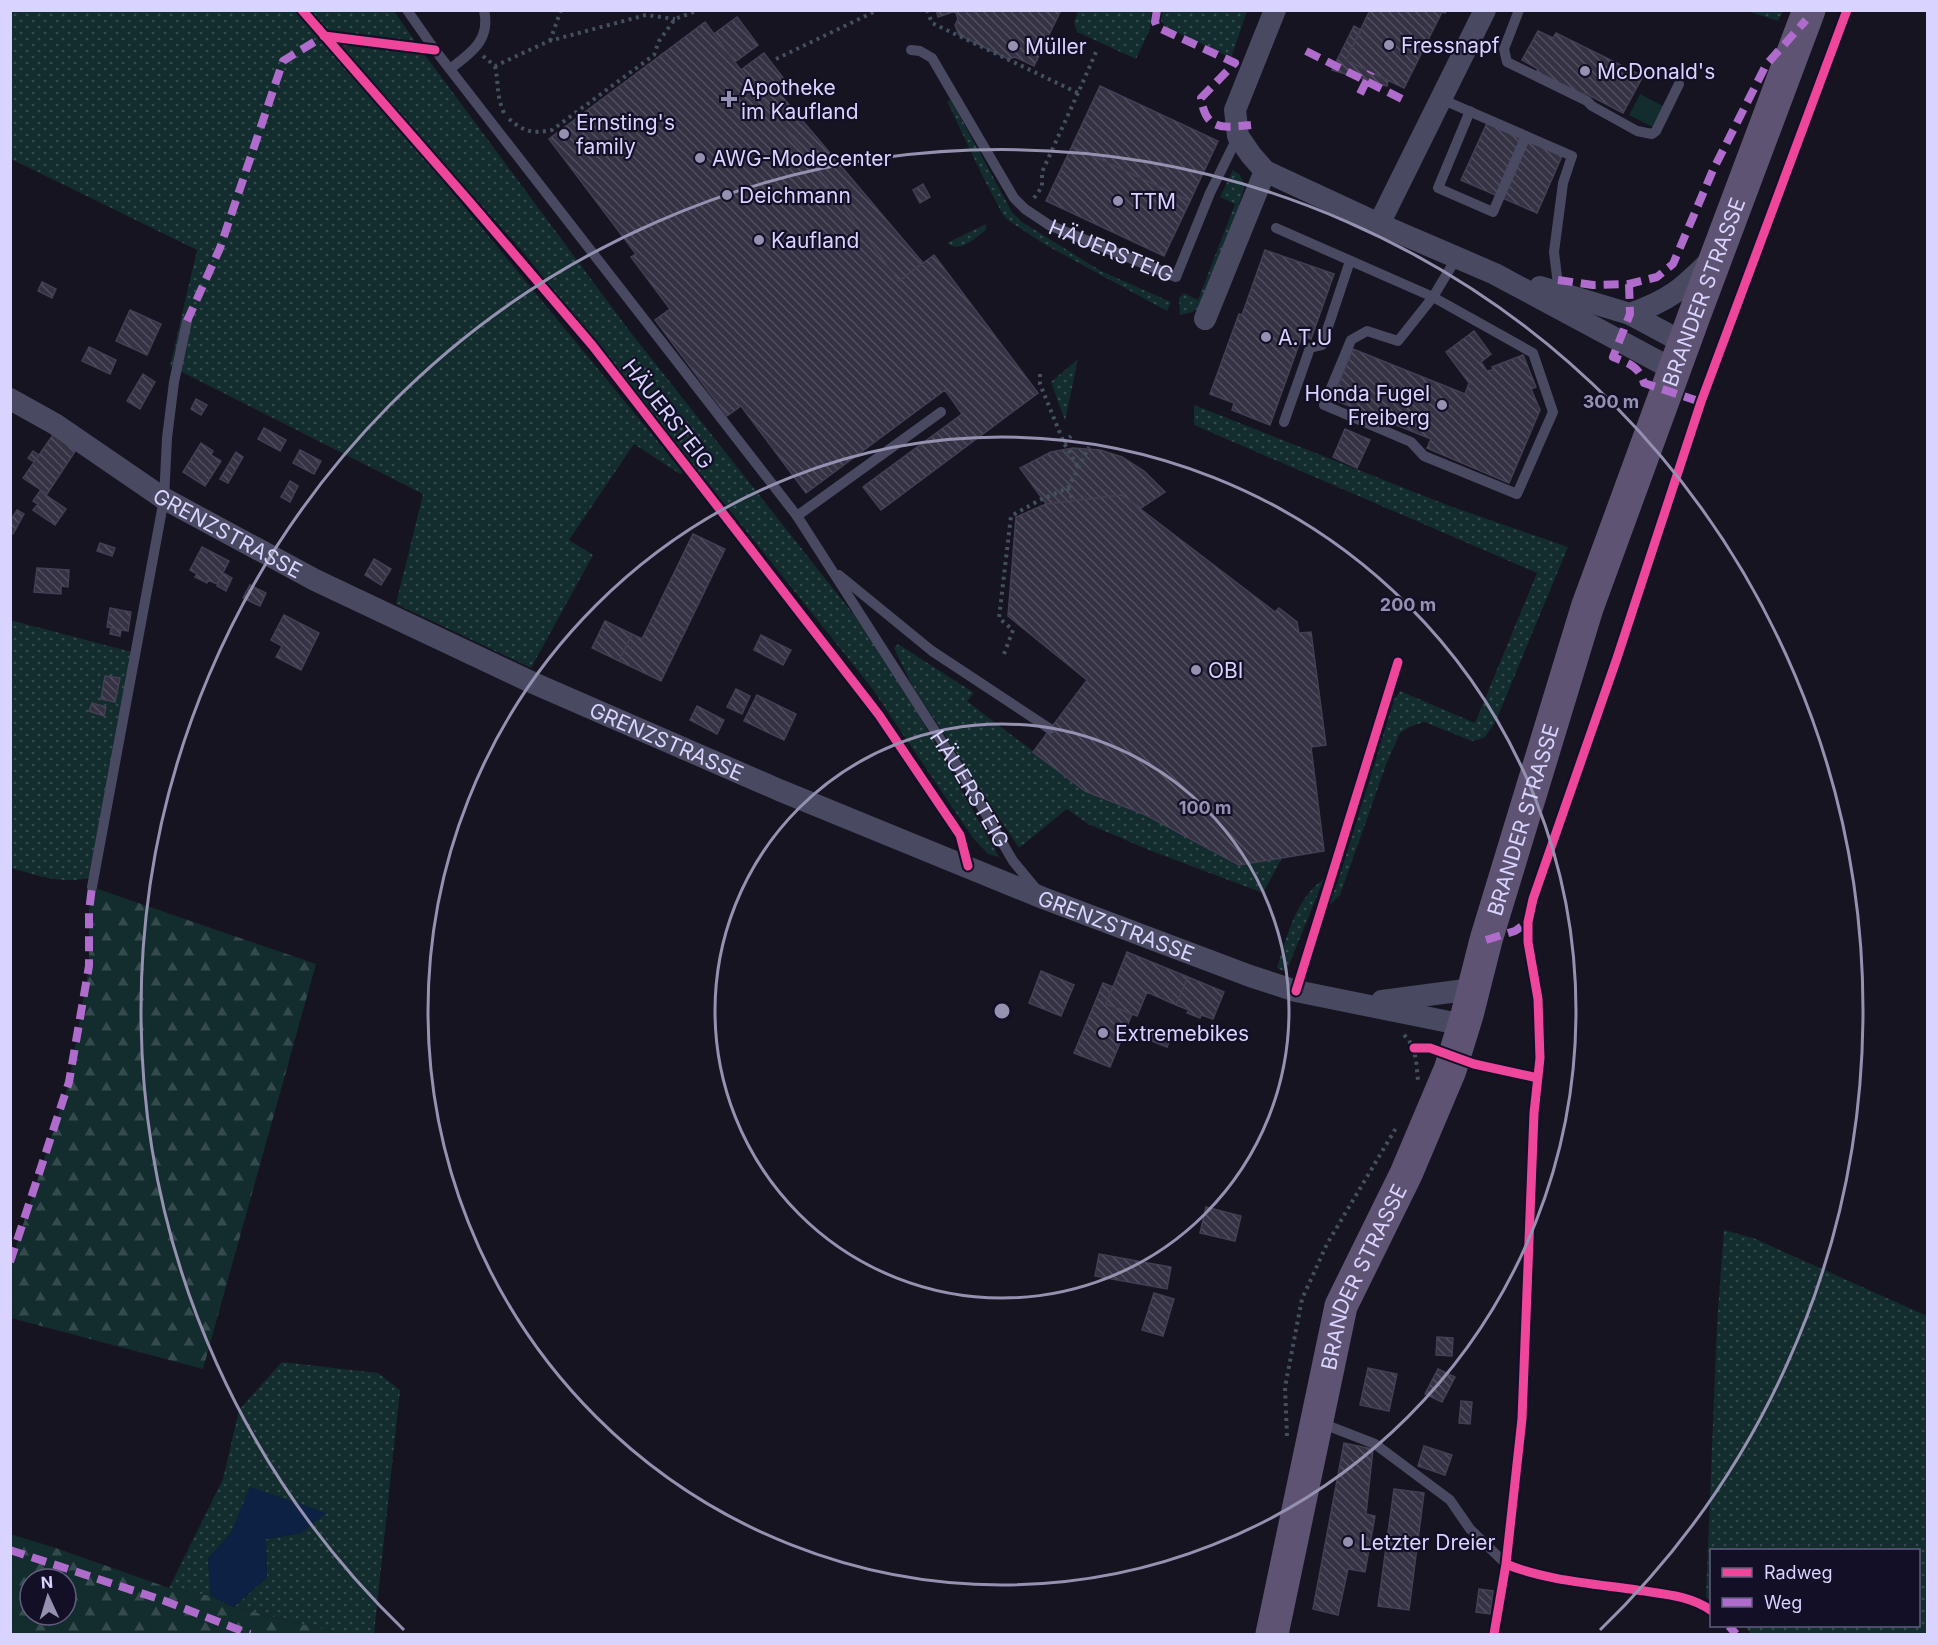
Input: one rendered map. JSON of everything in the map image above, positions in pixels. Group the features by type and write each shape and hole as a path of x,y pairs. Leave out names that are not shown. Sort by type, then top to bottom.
{"main road":[{"name":"BRANDER STRASSE","path":"1272,1635 1341,1306 1406,1174 1450,1070 1486,940 1587,608 1716,254 1809,10"}],"street":[{"name":"HÄUERSTEIG","path":"1238,135 1235,110 1275,10"},
{"path":"1379,224 1485,10"},
{"path":"1238,135 1265,171 1379,224 1679,356"},
{"path":"1205,319 1265,171"},
{"path":"1630,314 1667,300 1688,284 1716,254"},
{"path":"1495,274 1630,314 1679,356"},
{"name":"GRENZSTRASSE","path":"10,399 55,424 164,498 315,580 531,682 779,790 1043,898 1250,976 1296,991 1464,1025"},
{"name":"GRENZSTRASSE","path":"1359,1004 1473,989"}],"lane":[{"path":"450,69 476,50 483,37 486,24 484,10"},
{"path":"1519,10 1504,49 1507,62 1587,101 1637,131 1652,134 1656,131 1679,84"},
{"name":"HÄUERSTEIG","path":"412,12 450,69 797,516 962,773 1013,861 1043,898"},
{"name":"HÄUERSTEIG","path":"911,50 920,51 932,58 1014,198 1025,209 1049,225 1176,277 1210,193 1238,135"},
{"path":"1441,99 1572,156 1563,183 1554,252 1559,294"},
{"path":"1470,111 1438,188 1493,212 1526,136"},
{"path":"1276,228 1433,297 1533,353 1553,412 1517,494 1424,456 1411,442 1324,405 1351,340 1367,331 1398,341 1433,297 1457,257"},
{"path":"1284,422 1310,348 1322,345 1350,261"},
{"path":"92,887 164,498 167,438 174,382 187,321"},
{"path":"797,516 941,411"},
{"path":"831,569 932,651 1050,729"},
{"path":"1318,1421 1375,1444 1450,1500 1470,1529 1506,1564"}],"path":[{"path":"549,41 561,10"},
{"path":"495,66 549,41 646,15 675,19 699,10"},
{"path":"776,59 878,10"},
{"path":"927,10 932,23 1078,93"},
{"path":"476,50 495,66 498,79 497,99 505,116 521,128 536,133 552,130 654,55 659,41 675,19"},
{"path":"1025,209 1042,187 1042,172 1096,52"},
{"path":"1040,374 1040,384 1064,443 1078,467"},
{"path":"1064,443 1071,436"},
{"path":"1004,654 1013,630 999,618 1011,516 1068,488 1089,447"},
{"path":"1068,488 1073,501"},
{"path":"1414,1048 1423,1046 1454,1056"}],"green space":[{"path":"1162,10 1247,11 1231,58 1166,27 1161,21"},
{"path":"10,11 299,11 444,182 683,472 680,474 634,444 569,540 593,555 531,668 396,604 423,494 170,366 197,250 11,159"},
{"path":"311,11 394,11 417,44 329,32"},
{"path":"1078,11 1152,11 1150,29 1136,59 1077,32 1074,23"},
{"path":"1747,11 1783,11 1778,21"},
{"path":"335,41 425,55 628,329 884,653 999,857 988,854 973,838 871,687 523,252"},
{"path":"1640,94 1663,106 1653,127 1629,115"},
{"path":"951,100 1012,212 1022,222 1101,271 1171,302 1167,311 1044,244 1009,221 1003,215 982,175 947,101"},
{"path":"1233,170 1240,175 1245,185 1233,225 1200,308 1180,315 1179,298 1184,293 1198,300 1235,204 1220,197"},
{"path":"986,224 986,230 967,244 957,247 947,243"},
{"path":"1078,359 1065,421 1051,382"},
{"path":"1194,405 1447,505 1568,547 1495,723 1484,738 1472,741 1424,722 1400,733 1387,762 1340,895 1328,907 1394,700 1400,691 1475,723 1537,573 1194,425"},
{"path":"10,620 132,652 92,877 61,880 11,868"},
{"path":"898,644 974,693 967,701 1085,791 1146,815 1239,865 1282,858 1263,893 1154,852 1088,824 1067,809 1019,848 913,687 894,648"},
{"path":"1324,879 1288,967 1283,971 1277,968 1293,919 1306,897"},
{"path":"92,887 316,964 203,1369 11,1318 11,1262 69,1082 89,966 89,911"},
{"path":"1724,1230 1753,1238 1927,1316 1927,1634 1751,1634 1746,1627 1920,1627 1920,1549 1710,1549 1710,1600 1706,1597 1717,1324"},
{"path":"282,1362 378,1373 400,1390 374,1634 342,1634 234,1607 267,1577 266,1539 301,1533 251,1488 231,1533 208,1559 211,1596 169,1588 223,1479 239,1410"},
{"path":"10,1534 169,1588 211,1596 234,1607 342,1634 11,1634"}],"water":[{"path":"250,1487 326,1513 301,1533 266,1539 267,1577 234,1607 211,1596 208,1559 231,1533"}],"building":[{"path":"936,10 955,10 956,11 938,17"},
{"name":"Müller","path":"955,10 1061,10 1034,66 1015,57 1008,59 959,35 955,25 958,19"},
{"name":"Fressnapf","path":"1370,10 1447,10 1445,13 1442,12 1404,88 1346,60"},
{"path":"737,17 758,45 735,62 714,34"},
{"path":"705,22 899,281 934,255 1038,393 881,510 863,487 962,414 945,390 806,493 741,406 727,416 655,320 670,309 631,257 636,254 549,139"},
{"path":"1354,26 1361,30 1346,60 1388,81 1387,86 1332,70"},
{"name":"McDonald's","path":"1538,31 1553,38 1556,33 1643,76 1623,113 1585,93 1581,97 1535,74 1538,69 1522,60"},
{"path":"764,53 784,79 774,87 923,263 899,281 741,70"},
{"path":"1100,86 1218,141 1190,201 1072,146"},
{"path":"1487,123 1562,156 1537,213 1461,180"},
{"name":"TTM","path":"1072,146 1190,201 1164,256 1046,201"},
{"path":"923,184 930,197 920,203 913,190"},
{"name":"A.T.U","path":"1265,250 1334,274 1311,339 1302,336 1270,425 1232,410 1234,403 1210,394"},
{"path":"42,282 56,289 52,298 38,291"},
{"path":"130,310 161,324 147,355 116,341"},
{"name":"Honda Fugel Freiberg","path":"1474,331 1491,354 1481,362 1487,371 1523,355 1536,387 1531,389 1540,410 1509,483 1427,448 1431,439 1332,399 1353,349 1465,394 1469,383 1446,352"},
{"path":"89,347 116,360 110,374 82,361"},
{"path":"143,374 155,382 140,409 127,401"},
{"path":"196,399 207,405 201,415 191,409"},
{"path":"264,428 286,440 280,451 258,439"},
{"path":"1345,429 1370,440 1357,468 1333,457"},
{"path":"55,432 78,447 47,494 23,478"},
{"path":"201,443 213,451 211,455 221,461 205,486 183,472"},
{"path":"1073,448 1100,450 1122,457 1144,471 1165,492 1141,508 1122,495 1046,504 1020,468 1051,452"},
{"path":"300,450 321,461 314,474 293,463"},
{"path":"33,451 39,455 34,462 28,458"},
{"path":"236,452 243,457 228,483 220,479"},
{"path":"290,481 298,486 290,502 281,497"},
{"path":"40,491 66,509 55,525 33,510 38,504 33,501"},
{"name":"OBI","path":"1122,495 1275,612 1279,608 1297,622 1299,633 1311,632 1326,745 1311,747 1324,851 1239,865 1146,815 1085,791 1033,752 1087,680 1008,616 1016,517 1046,504"},
{"path":"17,510 24,514 13,534 10,532 10,521"},
{"path":"693,534 725,549 661,681 619,661 632,634 642,639"},
{"path":"100,543 115,548 112,556 97,551"},
{"path":"202,547 229,561 217,584 208,580 207,583 195,577 197,574 190,570"},
{"path":"374,559 391,569 381,585 365,575"},
{"path":"37,568 69,570 68,587 61,586 61,594 34,592"},
{"path":"223,573 232,578 226,591 217,586"},
{"path":"250,585 266,593 260,606 243,598"},
{"path":"110,608 131,612 128,631 107,627"},
{"path":"284,615 319,633 301,670 276,657 282,646 271,640"},
{"path":"605,621 632,634 619,661 592,648"},
{"path":"111,628 121,630 120,636 110,634"},
{"path":"761,635 791,650 783,665 754,650"},
{"path":"105,676 120,678 115,702 101,699"},
{"path":"736,689 750,696 742,714 727,707"},
{"path":"757,695 796,714 784,740 744,721"},
{"path":"92,703 106,707 104,716 89,711"},
{"path":"697,706 724,720 717,734 690,720"},
{"path":"1127,952 1188,977 1176,1005 1147,992 1137,1016 1106,1004"},
{"path":"1041,971 1074,985 1061,1016 1029,1003"},
{"path":"1188,977 1224,992 1213,1019 1201,1015 1200,1018 1176,1005"},
{"name":"Extremebikes","path":"1103,983 1113,987 1106,1004 1132,1014 1110,1067 1074,1053"},
{"path":"1152,1028 1172,1036 1167,1047 1147,1039"},
{"path":"1206,1207 1241,1216 1235,1241 1200,1233"},
{"path":"1099,1254 1171,1267 1167,1289 1095,1276"},
{"path":"1154,1293 1174,1299 1163,1336 1142,1330"},
{"path":"1437,1337 1453,1338 1452,1356 1436,1355"},
{"path":"1368,1368 1397,1374 1389,1411 1360,1405"},
{"path":"1438,1369 1455,1377 1442,1402 1425,1394"},
{"path":"1461,1401 1472,1402 1470,1424 1459,1423"},
{"name":"Letzter Dreier","path":"1344,1443 1373,1449 1366,1514 1375,1516 1365,1572 1348,1569 1338,1615 1313,1609"},
{"path":"1424,1446 1452,1455 1445,1475 1418,1466"},
{"path":"1394,1489 1424,1493 1409,1610 1378,1606"},
{"path":"1479,1589 1493,1591 1490,1614 1476,1612"}],"marked path":[{"path":"1157,10 1155,22 1157,27 1235,63 1201,98 1203,109 1211,122 1232,127 1251,125"},
{"path":"1558,280 1593,285 1629,284 1657,277 1673,264 1713,170 1766,65 1806,20"},
{"path":"187,321 220,248 283,61 324,36 327,37"},
{"path":"1306,51 1406,101"},
{"path":"1360,94 1371,72"},
{"path":"1629,284 1630,314 1613,357 1636,369 1644,383 1701,402"},
{"path":"10,1262 69,1082 89,966 89,911 92,887"},
{"path":"1486,940 1515,931 1528,922"},
{"path":"10,1550 165,1601 250,1634"},
{"path":"1730,1627 1736,1634"}],"cycle path":[{"path":"302,10 592,345 879,715 960,835 968,866"},
{"path":"1494,1634 1506,1564 1522,1419 1534,1113 1540,1058 1538,999 1528,942 1528,922 1533,899 1617,658 1701,402 1847,10"},
{"path":"324,36 435,50"},
{"path":"1296,991 1398,662"},
{"path":"1414,1048 1430,1048 1474,1064 1538,1078"},
{"path":"1506,1564 1553,1578 1676,1596 1710,1610"}],"place":[{"name":"Fressnapf","path":"1389,45"},
{"name":"Müller","path":"1013,46"},
{"name":"McDonald's","path":"1585,71"},
{"name":"Apotheke im Kaufland","path":"729,99"},
{"name":"Ernsting's family","path":"564,134"},
{"name":"AWG-Modecenter","path":"700,158"},
{"name":"Deichmann","path":"727,195"},
{"name":"TTM","path":"1118,201"},
{"name":"Kaufland","path":"759,240"},
{"name":"A.T.U","path":"1266,337"},
{"name":"Honda Fugel Freiberg","path":"1442,405"},
{"name":"OBI","path":"1196,670"},
{"name":"Extremebikes","path":"1103,1033"},
{"name":"Letzter Dreier","path":"1348,1542"}]}
